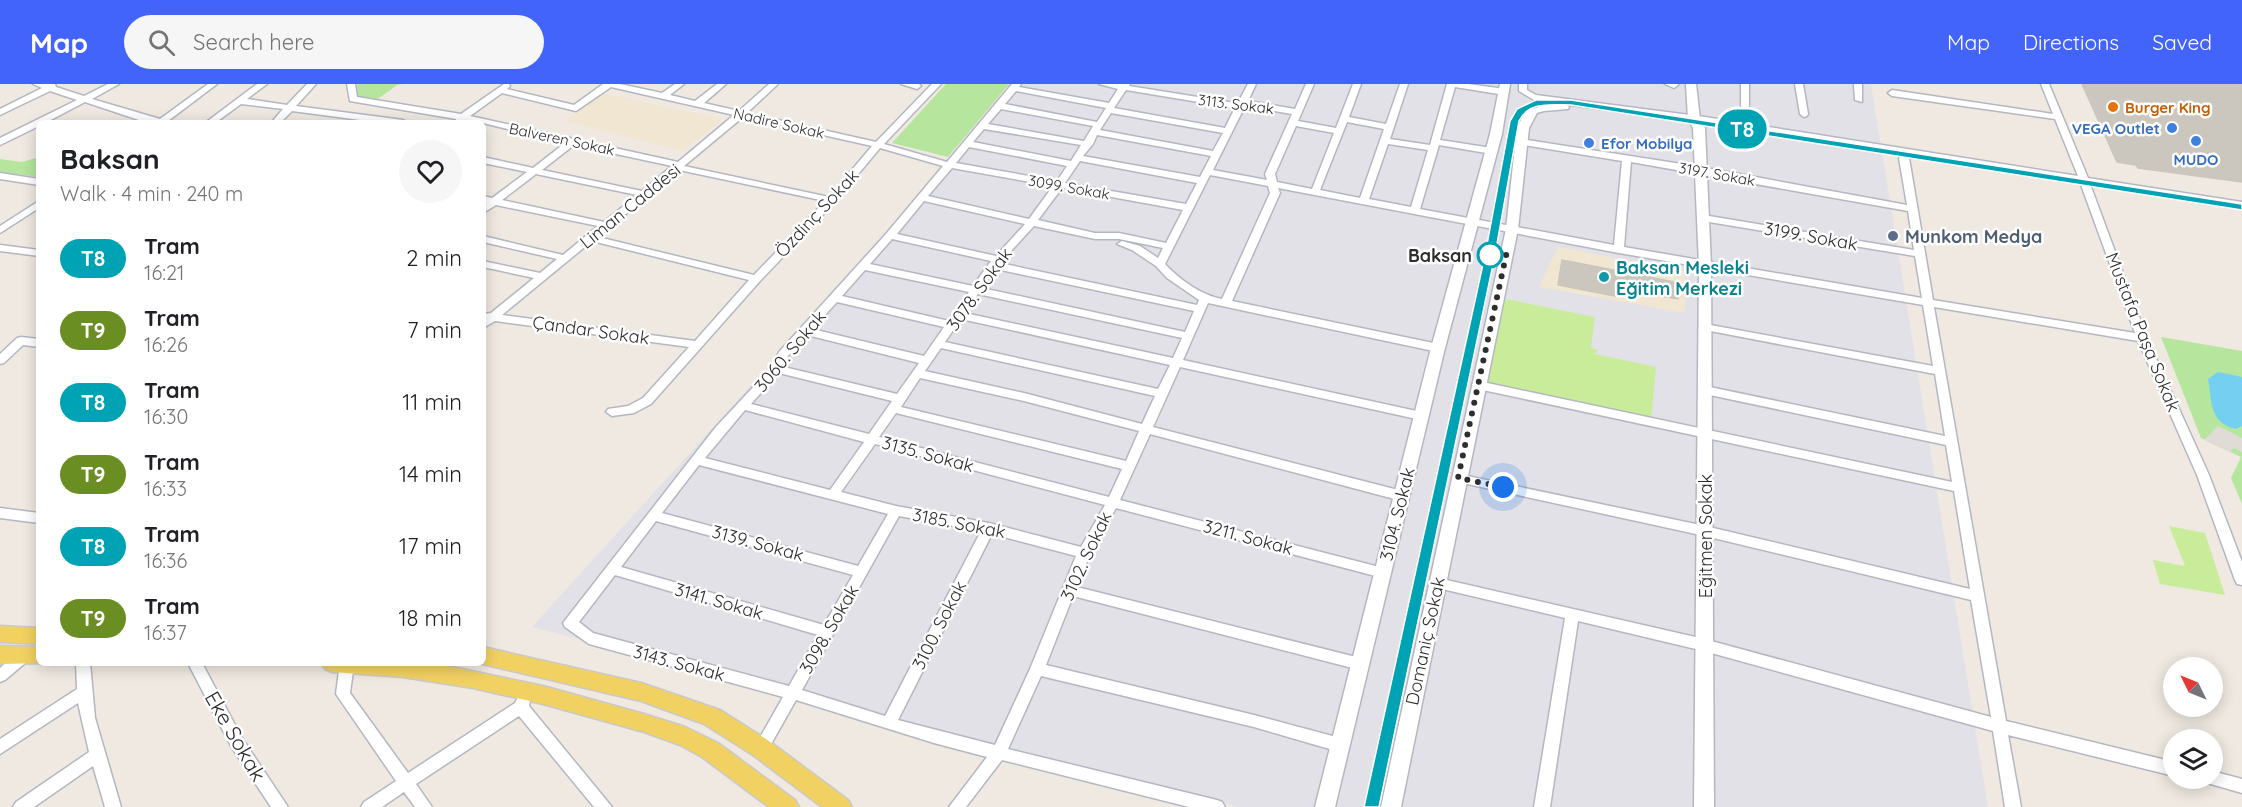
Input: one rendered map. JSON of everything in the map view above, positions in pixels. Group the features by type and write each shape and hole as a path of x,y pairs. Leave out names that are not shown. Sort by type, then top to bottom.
{"main road":[{"path":"0,634 36,636"},
{"path":"0,655 32,655"},
{"path":"486,657 641,692 712,717 761,748 840,807"},
{"path":"373,666 446,674 524,699 661,728 697,742 743,772 787,807"}],"street":[{"path":"37,84 53,86 84,100 152,120"},
{"path":"44,120 115,84"},
{"path":"166,120 213,84"},
{"path":"213,120 264,84"},
{"path":"278,120 312,84"},
{"name":"Balveren Sokak","path":"351,84 353,99 459,120"},
{"path":"459,120 510,84"},
{"path":"664,96 680,84"},
{"path":"697,104 722,84"},
{"name":"Liman Caddesi","path":"486,319 645,194 774,84"},
{"path":"905,84 917,86"},
{"name":"Özdinç Sokak","path":"612,412 630,410 643,404 831,200 878,145 937,84"},
{"name":"3113. Sokak","path":"1103,84 1236,106 1242,103 1298,112"},
{"path":"1160,264 1252,84"},
{"path":"1226,303 1275,193 1270,174 1310,84"},
{"path":"1315,192 1357,84"},
{"path":"1364,201 1404,84"},
{"path":"1415,210 1452,84 1505,88"},
{"path":"1523,84 1523,91 1534,97 2085,183 2242,212"},
{"path":"1691,84 1699,122"},
{"path":"1698,84 1699,122"},
{"path":"1745,84 1745,106"},
{"path":"1799,84 1804,114"},
{"path":"1858,84 1859,100"},
{"name":"Mustafa Paşa Sokak","path":"2045,84 2085,183 2142,338 2203,475 2241,572"},
{"path":"501,90 576,108 615,85"},
{"name":"Nadire Sokak","path":"615,85 878,145 949,165"},
{"path":"0,112 53,86"},
{"path":"1015,86 1228,131"},
{"name":"3060. Sokak","path":"570,623 719,431 777,369 783,355 923,198 1015,86"},
{"name":"3078. Sokak","path":"833,495 996,262 1031,223 1059,185 1125,86"},
{"name":"3104. Sokak","path":"1325,807 1438,348 1492,151 1505,88"},
{"path":"1892,93 2058,117"},
{"path":"240,101 382,120"},
{"path":"999,106 1217,154"},
{"path":"1533,111 1564,107 1699,122 1904,158 2242,205"},
{"name":"Domaniç Sokak","path":"1391,807 1458,478 1512,229 1525,121 1533,111"},
{"path":"1345,119 1389,127"},
{"name":"Eğitmen Sokak","path":"1699,122 1705,265 1704,807"},
{"path":"1293,123 1339,131"},
{"path":"0,142 36,124"},
{"name":"Balveren Sokak","path":"486,125 572,142 831,200"},
{"path":"983,126 1088,144"},
{"path":"1384,141 1492,151"},
{"path":"486,208 572,142"},
{"name":"3197. Sokak","path":"1521,142 1701,170 1913,209"},
{"path":"967,144 1076,161 1274,184 1619,250 2142,338"},
{"path":"1904,158 2013,807"},
{"path":"1619,250 1627,159"},
{"path":"486,161 645,194"},
{"name":"3099. Sokak","path":"949,165 1189,208"},
{"path":"0,176 36,182"},
{"path":"923,198 1095,236 1136,248 1160,264 1203,304"},
{"path":"486,200 606,225"},
{"path":"0,230 36,206"},
{"name":"3199. Sokak","path":"1703,218 1920,254"},
{"path":"890,236 996,262 1203,304 1226,303 1438,348"},
{"path":"1095,236 1119,236 1168,246"},
{"path":"591,238 756,279"},
{"path":"486,240 565,258"},
{"path":"0,248 36,250"},
{"path":"486,265 542,277"},
{"path":"863,267 1189,336"},
{"path":"834,298 952,325"},
{"name":"3102. Sokak","path":"957,807 999,752 1037,669 1084,553 1113,502 1203,304"},
{"path":"959,315 1422,416"},
{"name":"Çandar Sokak","path":"486,319 699,345"},
{"path":"1705,327 1940,371"},
{"path":"804,332 927,361"},
{"path":"0,360 21,341 36,343"},
{"path":"939,344 1162,394"},
{"path":"777,369 897,404 1129,466"},
{"path":"919,374 1146,428 1402,496"},
{"path":"1478,385 1959,489"},
{"path":"1705,390 1951,442"},
{"name":"3135. Sokak","path":"744,406 1113,502"},
{"name":"3185. Sokak","path":"697,460 896,511 989,528 1084,553"},
{"path":"1458,478 1705,531 1977,596"},
{"name":"3211. Sokak","path":"1113,502 1383,573"},
{"name":"3098. Sokak","path":"761,748 896,511"},
{"path":"0,513 36,518"},
{"name":"3139. Sokak","path":"654,516 862,572"},
{"name":"3100. Sokak","path":"890,723 989,528"},
{"name":"3141. Sokak","path":"612,569 827,632"},
{"path":"1438,583 1704,645 1999,726 2163,766"},
{"path":"1069,590 1360,664"},
{"path":"1542,807 1572,614"},
{"name":"3143. Sokak","path":"570,623 589,638 792,693 934,737 1217,807"},
{"path":"0,676 32,655"},
{"path":"83,666 82,693 113,807"},
{"name":"Eke Sokak","path":"197,666 237,743 280,807"},
{"path":"346,666 343,694 424,807"},
{"path":"1037,669 1254,721 1340,745"},
{"path":"0,747 82,693"},
{"path":"369,807 524,699 604,807"},
{"path":"21,807 97,755"},
{"path":"2223,781 2242,786"}],"shaded area":[{"path":"1018,84 1871,84 1988,807 1239,807 532,627 953,163"},
{"path":"602,93 723,119 683,151 565,121"},
{"path":"1558,247 1685,271 1685,313 1539,287"},
{"path":"2218,426 2242,438 2242,452 2234,448 2230,452 2204,440"}],"green space":[{"path":"357,84 403,84 397,85 375,101 356,97"},
{"path":"946,84 1009,84 948,157 892,143"},
{"path":"36,158 36,177 0,172 0,159 22,162"},
{"path":"1506,299 1595,317 1591,348 1598,350 1595,354 1656,367 1651,420 1485,386 1495,330"},
{"path":"2161,337 2242,351 2242,504 2231,478 2241,457 2201,438"},
{"path":"2169,526 2205,533 2225,595 2160,584 2153,560 2185,566"}],"water":[{"path":"2218,372 2242,377 2242,426 2236,429 2221,422 2213,410 2208,379"}],"building":[{"name":"VEGA Outlet","path":"2082,84 2242,84 2242,182 2138,168 2136,165 2117,162"},
{"name":"Baksan Mesleki Eğitim Merkezi","path":"1562,260 1680,283 1678,299 1616,289 1615,296 1558,285"}],"tram line":[{"path":"1372,807 1490,255 1514,121 1525,109 1546,102 1571,103 2242,207"},
{"name":"T8","path":"1372,807 1490,255 1514,121 1520,110 1536,103 1571,103 2242,207"}],"place":[{"name":"Burger King","path":"2113,107"},
{"name":"VEGA Outlet","path":"2172,128"},
{"name":"MUDO","path":"2196,141"},
{"name":"Efor Mobilya","path":"1589,143"},
{"name":"Munkom Medya","path":"1893,236"},
{"name":"Baksan","path":"1490,255"},
{"name":"Baksan Mesleki Eğitim Merkezi","path":"1604,277"}],"route":[{"path":"1490,255 1507,251 1458,478 1503,487"}]}
